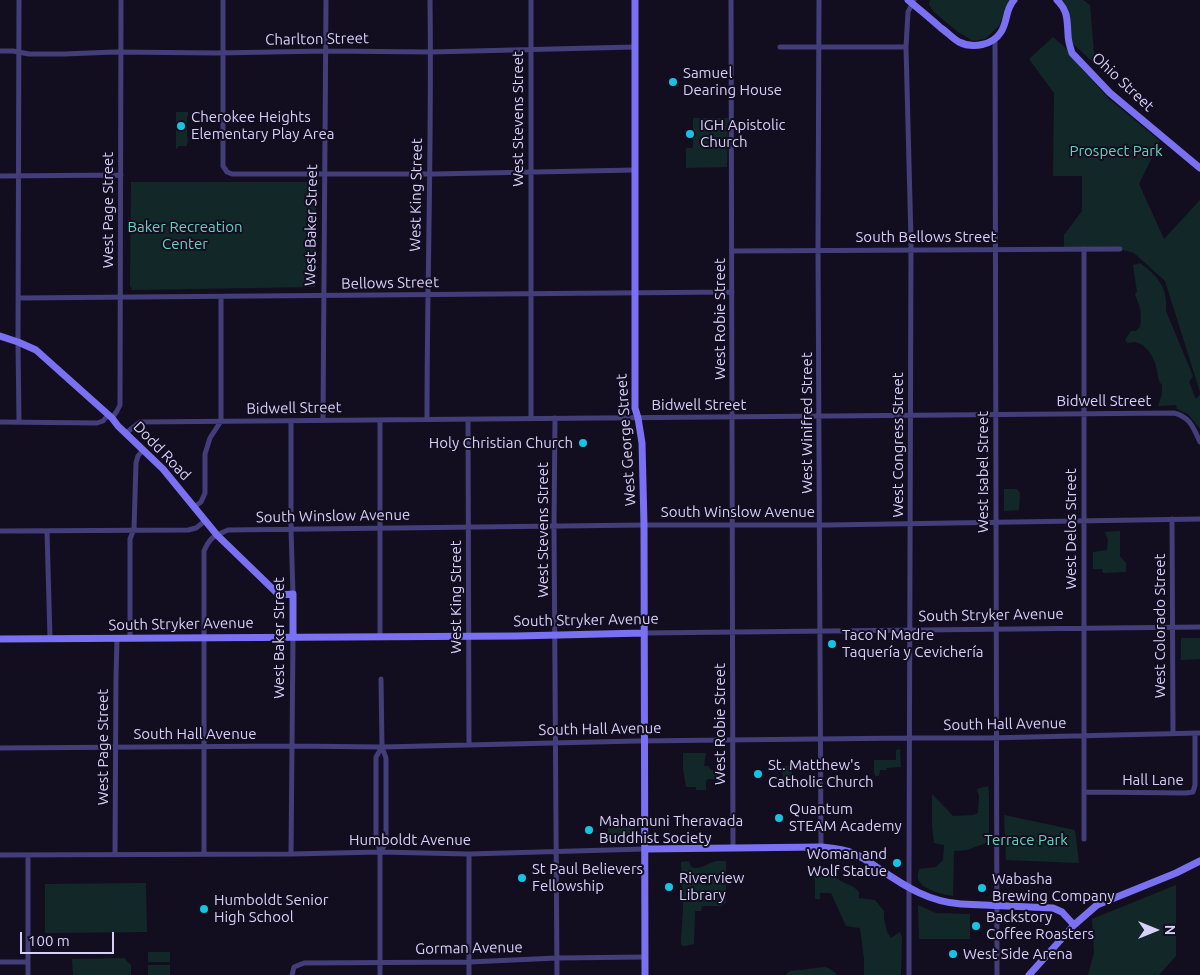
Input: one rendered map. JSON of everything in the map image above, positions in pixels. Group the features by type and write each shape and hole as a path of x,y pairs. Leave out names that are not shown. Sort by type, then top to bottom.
{"street":[{"path":"19,0 18,342 20,422"},
{"name":"West Page Street","path":"110,416 118,411 120,405 122,0"},
{"path":"223,0 223,166 227,172 232,174 429,174 636,170"},
{"name":"West Baker Street","path":"323,420 326,0"},
{"name":"West King Street","path":"427,419 430,0"},
{"name":"West Stevens Street","path":"531,0 531,418"},
{"name":"West George Street","path":"635,0 635,408 642,443 644,525 645,975"},
{"name":"West Robie Street","path":"731,0 733,848"},
{"name":"West Winifred Street","path":"820,0 818,250 821,847"},
{"path":"911,1 959,42 977,45 995,39 1001,32 1009,6 1014,0"},
{"name":"Ohio Street","path":"1058,0 1067,16 1069,45 1072,53 1110,94 1200,168"},
{"name":"West Congress Street","path":"909,975 911,250 906,47 908,12 911,1"},
{"name":"West Isabel Street","path":"995,39 997,975"},
{"path":"780,47 906,47"},
{"name":"Charlton Street","path":"0,51 29,54 122,52 431,52 636,48"},
{"path":"0,176 121,174"},
{"name":"West Delos Street","path":"1084,249 1084,839"},
{"name":"South Bellows Street","path":"732,251 1120,249"},
{"name":"Bellows Street","path":"18,298 221,298 732,292"},
{"path":"194,507 201,502 204,493 205,454 210,438 221,421 221,298"},
{"name":"Dodd Road","path":"0,336 36,350 110,416 118,426 163,468 216,535 279,594 293,594"},
{"name":"Bidwell Street","path":"126,433 140,422 1174,413 1186,418 1200,442"},
{"path":"0,422 97,423 110,416"},
{"name":"West Stevens Street","path":"555,418 557,975"},
{"name":"West King Street","path":"468,419 469,745"},
{"path":"380,420 380,636"},
{"name":"West Baker Street","path":"291,421 293,594 291,854"},
{"path":"130,638 130,540 134,529 136,463 138,456 143,450"},
{"name":"West Colorado Street","path":"1172,519 1173,734"},
{"name":"South Winslow Avenue","path":"216,535 228,530 733,524 910,524 1200,519"},
{"path":"0,531 188,530 196,528 206,521"},
{"path":"47,531 50,638"},
{"path":"204,854 204,551 208,540 216,535"},
{"name":"South Stryker Avenue","path":"0,639 516,636 1200,627"},
{"name":"West Page Street","path":"116,855 117,638"},
{"path":"380,679 382,747 386,758 386,843 380,852"},
{"name":"South Hall Avenue","path":"0,748 382,747 556,742 997,738 1198,733"},
{"name":"Hall Lane","path":"1085,792 1193,792 1198,733"},
{"path":"380,975 380,852 376,835 376,757 382,747"},
{"name":"Humboldt Avenue","path":"0,855 380,852 468,854 644,849 821,847 835,848 855,854 928,898 946,903 1053,908 1060,911 1074,925"},
{"path":"468,854 469,975"},
{"path":"28,855 28,975"},
{"path":"1029,975 1074,925 1097,905 1176,873 1200,861"},
{"name":"Gorman Avenue","path":"292,975 294,966 304,964 645,957"},
{"path":"0,962 28,962"}],"green space":[{"path":"930,0 1009,0 999,26 985,39 973,41 958,32 934,12 929,5"},
{"path":"1061,0 1083,0 1090,5 1095,64 1072,43 1069,14"},
{"name":"Prospect Park","path":"1053,37 1068,50 1108,98 1160,141 1139,184 1164,239 1200,200 1200,392 1165,281 1134,253 1120,249 1064,249 1064,235 1082,211 1082,176 1053,176 1054,93 1029,59"},
{"name":"Cherokee Heights Elementary Play Area","path":"176,112 188,112 188,137 187,146 179,146 176,149"},
{"path":"693,118 728,118 727,167 686,168 686,148 693,148"},
{"name":"Baker Recreation Center","path":"131,182 316,182 315,287 132,290 130,286"},
{"path":"1140,263 1157,278 1163,289 1166,311 1193,376 1189,382 1196,399 1200,394 1200,429 1188,414 1177,409 1176,405 1158,406 1162,394 1162,385 1152,357 1147,349 1139,343 1127,343 1125,340 1131,331 1136,331 1140,327 1140,306 1135,294 1137,292 1133,265"},
{"path":"1004,489 1017,489 1020,493 1019,510 1004,511"},
{"path":"1120,531 1120,556 1126,563 1126,572 1103,573 1102,569 1093,569 1093,552 1107,550 1108,540 1105,532"},
{"path":"1181,638 1200,638 1200,659 1181,660"},
{"path":"900,749 901,767 880,770 879,776 875,776 874,760 896,760 896,750"},
{"path":"683,753 706,753 704,766 708,766 711,770 725,769 724,780 708,779 706,781 706,790 686,787"},
{"path":"782,766 792,766 792,786 783,786"},
{"path":"988,786 989,842 967,850 954,851 953,896 934,892 925,887 918,880 919,869 936,867 943,860 944,845 934,843 932,794 953,816 973,815 978,813 979,796 977,789"},
{"name":"Terrace Park","path":"1004,815 1075,830 1079,863 1006,860"},
{"path":"635,824 635,838 608,838 608,825"},
{"path":"689,861 691,867 697,868 717,861 726,861 726,903 720,906 702,906 701,911 695,911 694,944 684,946 681,945 683,909 681,862"},
{"path":"812,871 825,872 854,887 859,892 859,898 875,900 884,911 887,932 891,938 900,932 902,937 901,975 864,975 860,928 846,926 831,893 820,893 820,899 815,899 815,881"},
{"path":"146,883 147,932 45,933 45,884"},
{"path":"1176,885 1176,956 1159,975 1088,975 1094,953 1092,919"},
{"path":"918,905 936,913 970,914 970,939 919,939"},
{"path":"148,952 170,952 170,962 148,962"},
{"path":"124,958 131,965 131,975 73,975 72,959"},
{"path":"148,965 170,965 170,975 148,975"},
{"path":"825,967 838,975 786,975 790,971"}],"place":[{"name":"Samuel Dearing House","path":"673,82"},
{"name":"Cherokee Heights Elementary Play Area","path":"181,126"},
{"name":"IGH Apistolic Church","path":"690,134"},
{"name":"Holy Christian Church","path":"583,443"},
{"name":"Taco N Madre Taquería y Cevichería","path":"832,644"},
{"name":"St. Matthew's Catholic Church","path":"758,774"},
{"name":"Quantum STEAM Academy","path":"779,818"},
{"name":"Mahamuni Theravada Buddhist Society","path":"589,830"},
{"name":"Woman and Wolf Statue","path":"897,863"},
{"name":"St Paul Believers Fellowship","path":"522,878"},
{"name":"Riverview Library","path":"669,887"},
{"name":"Wabasha Brewing Company","path":"982,888"},
{"name":"Humboldt Senior High School","path":"204,909"},
{"name":"Backstory Coffee Roasters","path":"976,926"},
{"name":"West Side Arena","path":"953,954"}]}
